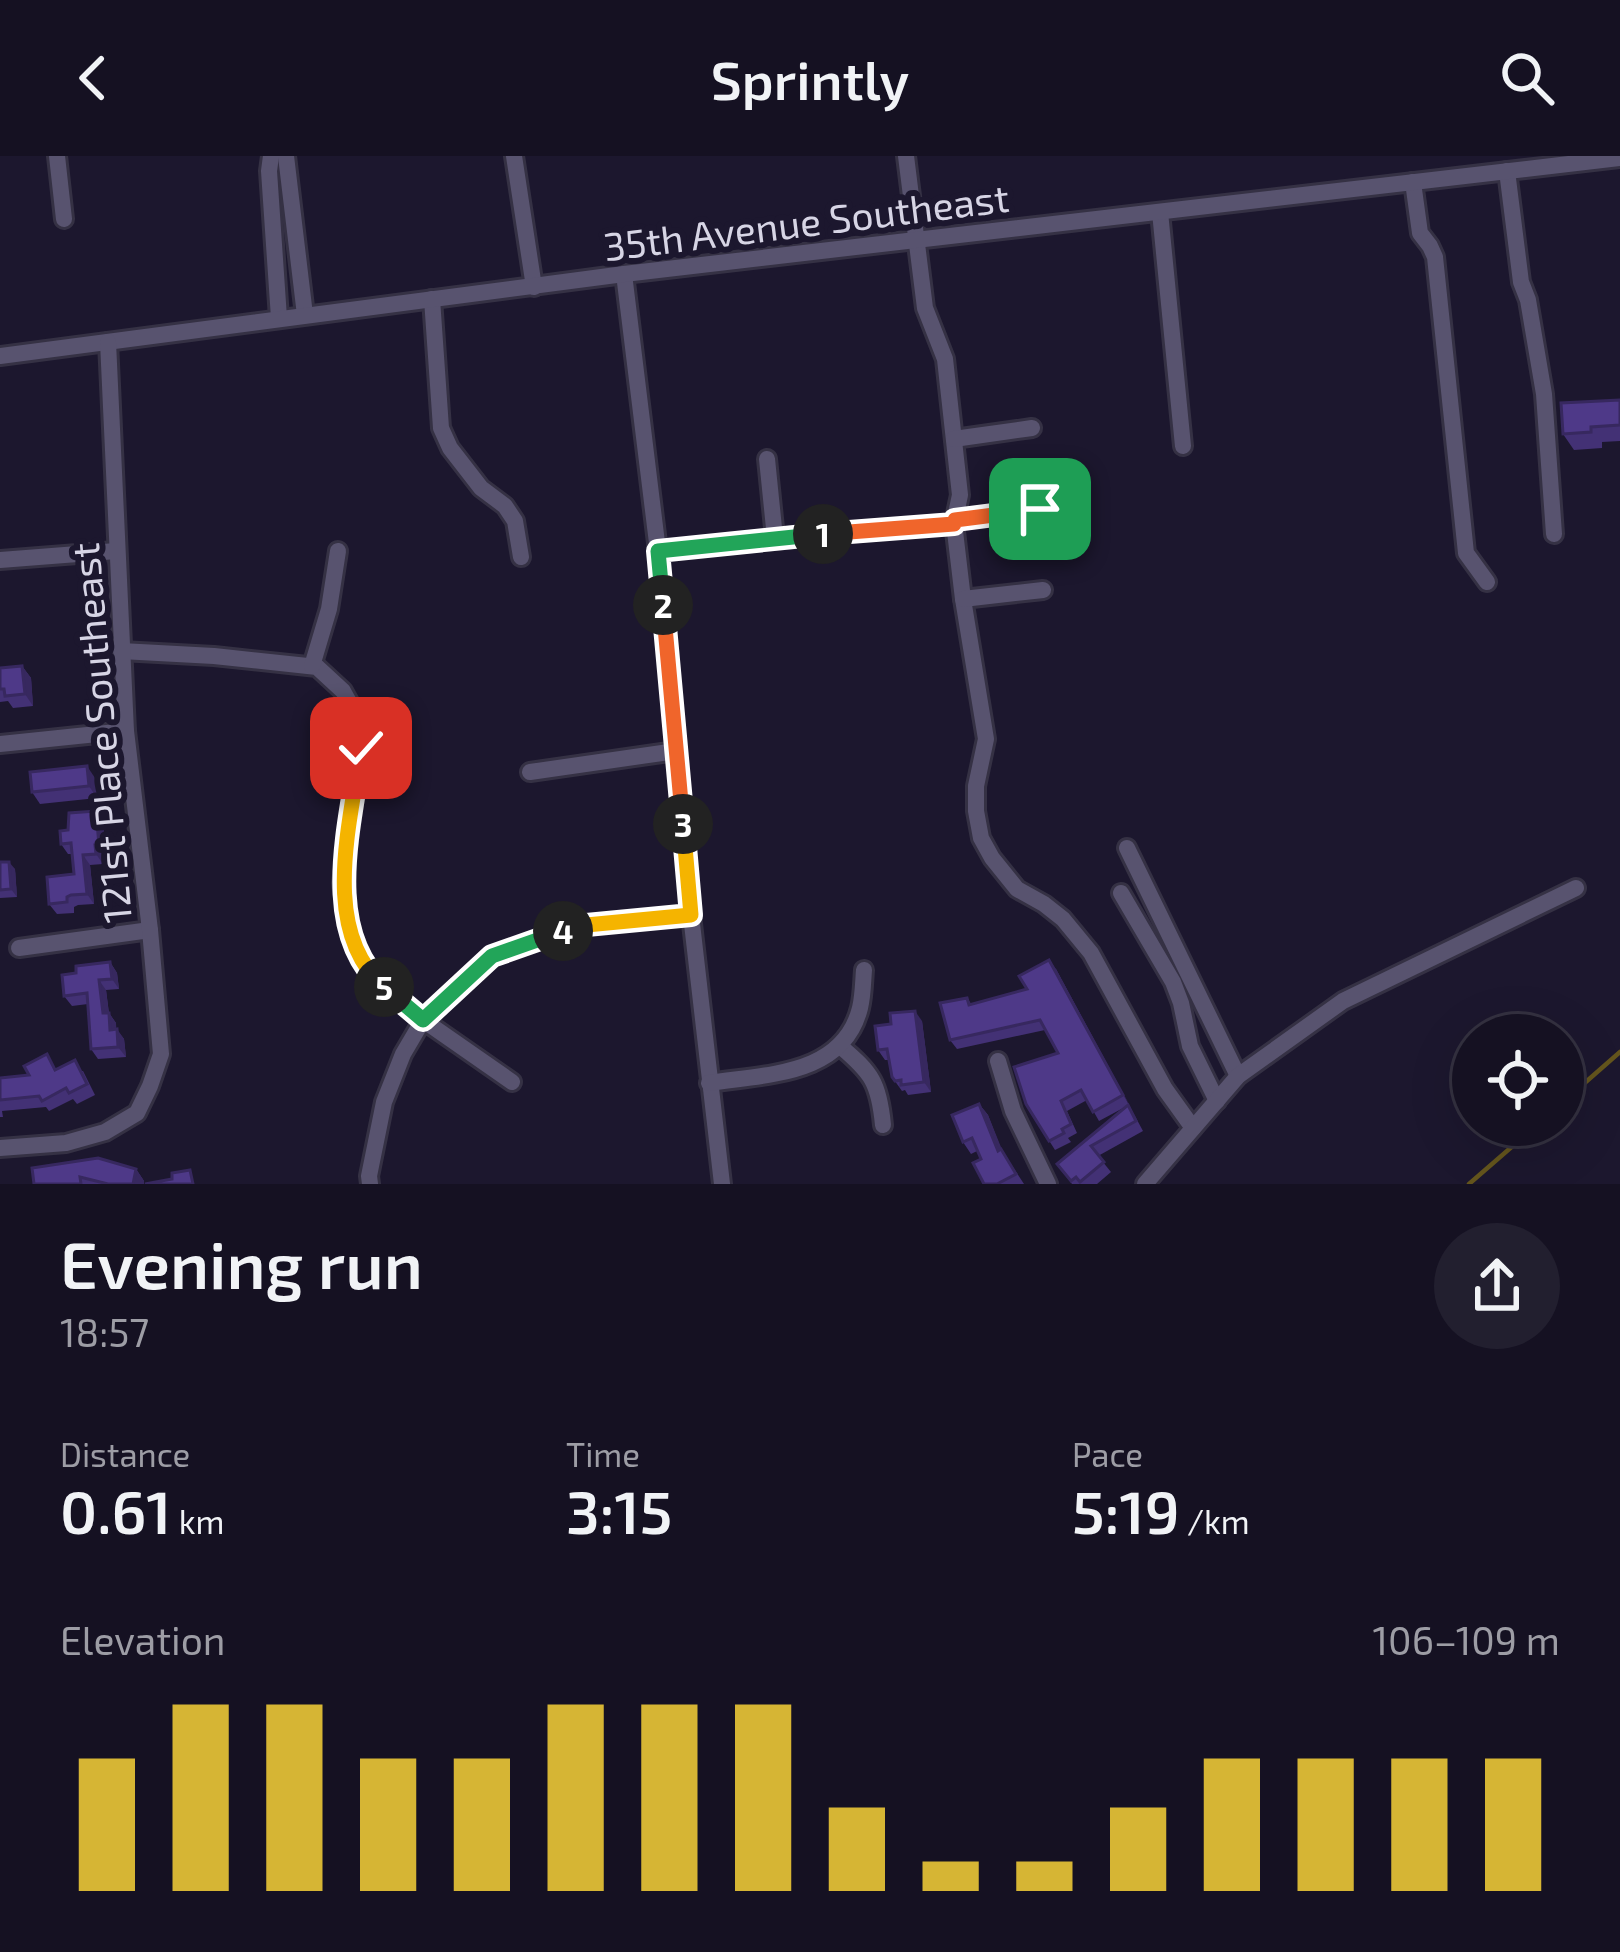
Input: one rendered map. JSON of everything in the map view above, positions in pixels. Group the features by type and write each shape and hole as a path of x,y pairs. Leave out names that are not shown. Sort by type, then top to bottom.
{"street":[{"path":"57,156 64,219"},
{"path":"271,156 278,318"},
{"path":"286,156 305,315"},
{"path":"514,156 534,286"},
{"path":"906,156 925,308 944,358 954,439 960,495 954,522 986,739 976,786 981,838 1017,889 1063,920 1091,953 1165,1090 1193,1128"},
{"name":"35th Avenue Southeast","path":"0,356 625,274 1507,171 1537,162 1620,158"},
{"path":"1507,171 1520,282 1528,300 1544,394 1554,534"},
{"path":"1413,182 1420,233 1435,257 1466,553 1487,582"},
{"path":"1160,212 1183,446"},
{"path":"625,274 722,1184"},
{"path":"432,299 441,428 450,448 481,488 506,506 515,521 521,557"},
{"name":"121st Place Southeast","path":"0,1148 66,1143 105,1132 136,1113 161,1054 126,731 108,341"},
{"path":"954,439 1032,428"},
{"path":"767,459 775,538"},
{"path":"658,551 1040,509"},
{"path":"0,560 116,551"},
{"path":"314,666 338,551"},
{"path":"963,599 1043,590"},
{"path":"122,651 314,666 343,691 359,720 361,748 342,884 348,927 368,973 423,1020 512,1082"},
{"path":"0,744 126,731"},
{"path":"530,772 676,751"},
{"path":"1127,848 1238,1076"},
{"path":"1145,1184 1238,1076 1343,1001 1576,888"},
{"path":"1121,893 1173,982 1193,1052 1217,1101"},
{"path":"370,1184 384,1102 403,1054 423,1020 492,956 576,926 691,915"},
{"path":"19,948 150,930"},
{"path":"709,1083 806,1067 837,1051 860,1011 864,970"},
{"path":"840,1046 880,1091 883,1125"},
{"path":"998,1061 1013,1112 1048,1184"}],"building":[{"path":"1620,400 1620,425 1563,434 1561,403"},
{"path":"22,666 25,694 5,696 0,689 0,668"},
{"path":"87,766 89,786 32,792 30,772"},
{"path":"96,811 99,845 95,845 96,854 83,855 87,894 49,904 47,877 74,874 71,843 61,844 60,831 68,830 69,813"},
{"path":"0,862 9,862 11,889 0,890"},
{"path":"1049,960 1123,1095 1093,1112 1081,1090 1061,1101 1071,1124 1049,1141 1026,1104 1014,1067 1058,1053 1040,1020 950,1040 940,1003 967,998 969,1005 1027,989 1019,976"},
{"path":"110,962 112,979 99,980 103,1013 109,1013 110,1030 117,1029 118,1047 91,1049 87,993 64,996 62,975 76,973 76,966"},
{"path":"915,1011 924,1082 901,1085 901,1080 892,1077 887,1049 878,1050 875,1026 891,1024 890,1013"},
{"path":"47,1054 55,1070 75,1060 87,1084 69,1093 66,1088 42,1101 39,1096 0,1100 0,1078 29,1075 24,1066"},
{"path":"979,1104 998,1151 1016,1174 997,1184 984,1184 973,1163 981,1159 972,1138 963,1142 952,1115"},
{"path":"1128,1105 1136,1121 1091,1146 1104,1162 1080,1182 1076,1177 1071,1181 1057,1164"},
{"path":"98,1158 136,1169 133,1184 80,1177 81,1184 34,1184 32,1168"},
{"path":"190,1170 193,1184 145,1184 172,1179 172,1173"}],"waterway":[{"path":"1584,1084 1620,1052"},
{"path":"1469,1184 1513,1146"}],"route":[{"path":"361,748 342,884 348,927 368,973 423,1020 492,956 576,926 691,915 658,551 954,524 955,520 1040,509"}]}
